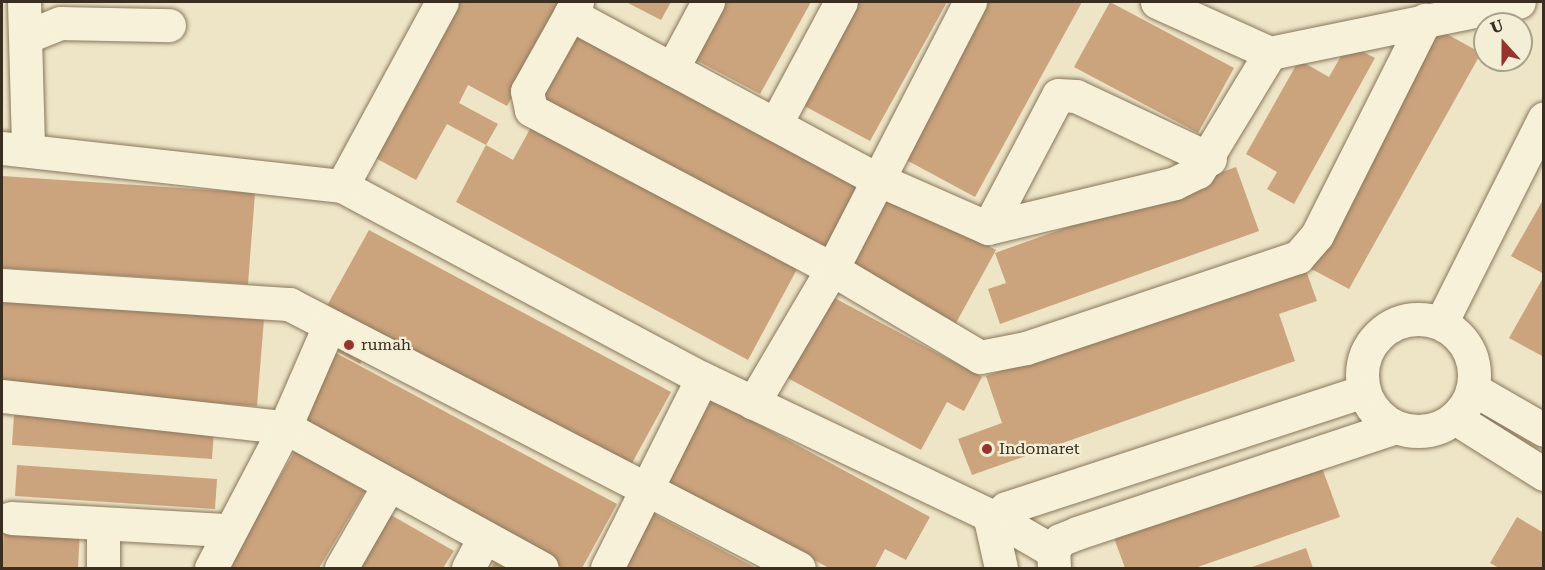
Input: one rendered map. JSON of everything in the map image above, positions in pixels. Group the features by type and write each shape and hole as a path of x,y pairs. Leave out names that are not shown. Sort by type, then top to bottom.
{"street":[{"path":"24,2 28,36 15,148 342,186 702,378 994,517 1054,560 1060,540 1077,533 1395,427 1437,429 1455,418 1473,389 1474,362 1462,339 1441,323 1416,318 1391,325 1378,336 1362,365 1363,391 1375,412 1395,427"},
{"path":"342,186 442,2"},
{"path":"672,69 708,2"},
{"path":"776,123 842,2"},
{"path":"753,403 832,269 970,2"},
{"path":"1157,2 1270,53 1519,2"},
{"path":"1270,53 1210,159 1175,183 988,228 877,180 776,123 672,69 574,8 527,91 531,110 832,269 980,357 1026,348 1285,264 1317,235 1425,20"},
{"path":"28,36 61,23 169,25"},
{"path":"988,228 1058,94 1076,96 1210,159"},
{"path":"1441,323 1544,118"},
{"path":"2,285 267,300 308,312 329,326 799,568"},
{"path":"211,568 285,427 329,326"},
{"path":"607,568 702,378"},
{"path":"1473,389 1544,430"},
{"path":"1001,568 991,537 994,517 1006,507 1363,391"},
{"path":"2,404 285,427 387,488 483,540 542,568"},
{"path":"1455,418 1544,474"},
{"path":"341,568 387,488"},
{"path":"11,518 229,530"},
{"path":"103,524 103,568"},
{"path":"468,568 483,540"}],"building":[{"path":"454,2 565,2 507,106 468,85 459,103 498,124 486,145 447,124 416,180 370,155"},
{"path":"626,2 671,2 661,20"},
{"path":"722,2 811,2 760,94 692,58"},
{"path":"850,2 947,2 870,141 795,101"},
{"path":"981,2 1082,2 975,197 897,155"},
{"path":"1110,2 1234,68 1198,133 1074,67"},
{"path":"571,25 862,182 823,252 532,95"},
{"path":"1436,28 1473,49 1473,67 1349,289 1304,265"},
{"path":"1348,44 1375,58 1294,204 1267,189 1277,172 1246,154 1299,60 1329,77"},
{"path":"536,118 802,260 748,360 456,202 486,145 513,160"},
{"path":"1236,167 1259,231 1000,324 988,289 1006,283 995,253"},
{"path":"2,176 255,193 248,284 2,268"},
{"path":"885,190 996,250 956,323 845,263"},
{"path":"1544,198 1544,274 1511,256"},
{"path":"369,230 671,392 626,474 324,311"},
{"path":"1304,265 1317,301 1279,314 1295,361 972,475 958,439 1002,423 986,376"},
{"path":"1544,276 1544,357 1509,338"},
{"path":"829,295 982,377 964,411 947,402 921,450 784,376"},
{"path":"2,299 264,319 257,406 2,388"},
{"name":"rumah","path":"345,339 368,352 360,364 338,352"},
{"path":"336,353 617,504 582,568 563,568 297,425"},
{"path":"712,399 930,517 906,560 885,549 875,568 829,568 667,481"},
{"path":"14,415 214,429 212,459 12,445"},
{"path":"295,451 365,491 319,568 226,568"},
{"path":"17,465 217,479 215,509 15,496"},
{"path":"1321,465 1340,517 1195,568 1125,568 1114,538"},
{"path":"654,514 756,568 624,568"},
{"path":"391,515 454,551 443,568 360,568"},
{"path":"1517,517 1544,533 1544,568 1499,568 1490,563"},
{"path":"4,525 80,530 78,568 2,568"},
{"path":"1306,548 1313,568 1249,568"},
{"path":"496,560 510,568 491,568"}],"place":[{"name":"rumah","path":"349,345"},
{"name":"Indomaret","path":"987,449"}]}
